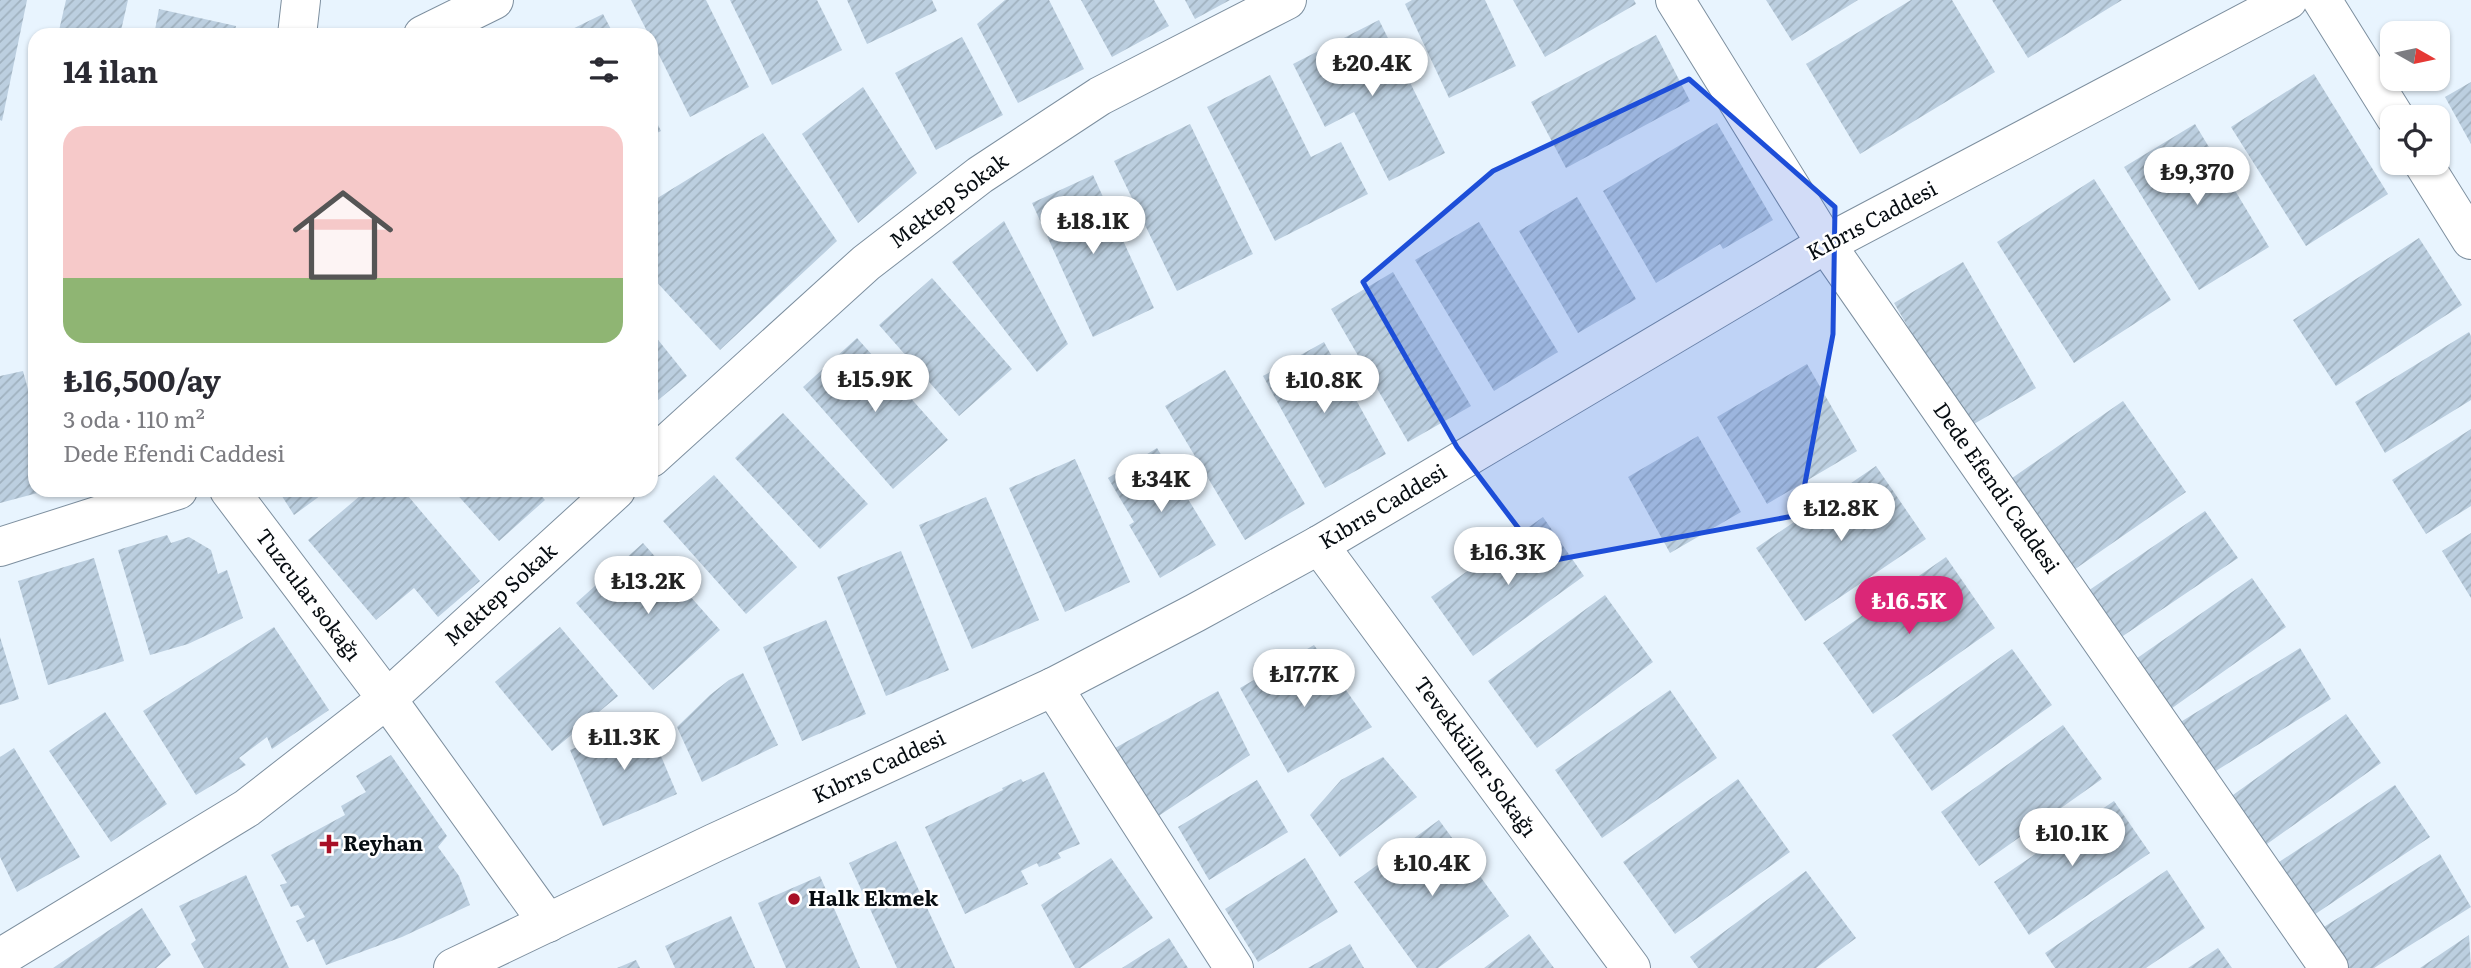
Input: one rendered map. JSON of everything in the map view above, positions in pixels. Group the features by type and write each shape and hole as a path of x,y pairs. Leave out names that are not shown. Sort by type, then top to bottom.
{"street":[{"path":"298,28 301,0"},
{"path":"437,28 494,0"},
{"name":"Mektep Sokak","path":"658,452 866,263 980,175 1100,96 1287,0"},
{"name":"Dede Efendi Caddesi","path":"1675,0 1826,244 2329,968"},
{"name":"Kıbrıs Caddesi","path":"453,968 714,843 1053,687 1319,545 1826,244 2288,0"},
{"path":"2322,0 2388,105"},
{"path":"2430,175 2471,240"},
{"path":"0,547 156,497"},
{"name":"Tuzcular sokağı","path":"234,497 387,699 548,923"},
{"name":"Mektep Sokak","path":"0,958 247,808 387,699 608,497"},
{"name":"Tevekküller Sokağı","path":"1319,545 1631,968"},
{"path":"1053,687 1234,968"}],"highlighted area":[{"path":"1689,79 1835,207 1833,334 1799,515 1544,562 1457,447 1363,282 1493,171"}],"building":[{"path":"0,0 27,0 2,121 0,120"},
{"path":"66,0 128,0 122,28 60,28"},
{"path":"631,0 706,0 749,87 690,117 658,53 658,28 645,28"},
{"path":"730,0 817,0 842,50 772,85"},
{"path":"847,0 932,0 937,11 867,44"},
{"path":"1005,0 1049,0 1084,69 1018,103 977,24"},
{"path":"1081,0 1154,0 1169,26 1112,57"},
{"path":"1185,0 1230,0 1195,19"},
{"path":"1412,0 1485,0 1516,66 1449,98 1405,4"},
{"path":"1513,0 1634,0 1636,4 1545,57"},
{"path":"1766,0 1858,0 1792,41"},
{"path":"1911,0 1952,0 1995,72 1860,154 1806,64"},
{"path":"1992,0 2122,0 2028,58"},
{"path":"159,9 236,26 236,28 155,28"},
{"path":"603,14 610,28 574,28"},
{"path":"1379,20 1445,153 1389,181 1354,112 1325,127 1293,64"},
{"path":"1656,35 1690,101 1566,168 1531,102"},
{"path":"962,37 1003,115 936,150 895,73"},
{"path":"2314,74 2388,194 2306,246 2231,127"},
{"path":"1270,75 1311,157 1341,142 1368,194 1275,241 1207,107"},
{"path":"2471,82 2471,144 2450,105 2445,97"},
{"path":"863,87 917,173 858,223 802,134"},
{"path":"1717,123 1773,220 1723,249 1720,244 1656,283 1603,191"},
{"path":"1190,124 1253,254 1177,291 1114,161"},
{"path":"2195,124 2269,247 2199,290 2124,167"},
{"path":"763,133 837,241 720,350 658,284 658,198"},
{"path":"1093,175 1154,308 1093,337 1032,203"},
{"path":"2094,179 2171,300 2074,363 1997,242"},
{"path":"1577,197 1636,299 1578,333 1519,231"},
{"path":"1004,221 1068,344 1037,372 952,262"},
{"path":"1479,222 1558,352 1494,391 1415,260"},
{"path":"2419,238 2462,305 2336,386 2293,320"},
{"path":"1963,262 2036,388 1967,428 1894,303"},
{"path":"1393,272 1471,406 1408,442 1331,309"},
{"path":"932,278 1012,369 959,416 879,325"},
{"path":"2469,332 2471,400 2385,453 2355,402"},
{"path":"857,338 948,440 893,489 803,387"},
{"path":"658,340 687,376 658,400"},
{"path":"1324,342 1386,454 1325,488 1263,376"},
{"path":"1807,364 1857,451 1767,504 1717,417"},
{"path":"1225,370 1305,504 1245,540 1165,406"},
{"path":"23,371 28,389 28,496 0,503 0,376"},
{"path":"2123,401 2186,492 2068,574 2005,483"},
{"path":"783,413 868,504 820,549 735,458"},
{"path":"2471,429 2471,506 2426,534 2392,480"},
{"path":"1698,436 1741,512 1670,553 1628,477"},
{"path":"1157,448 1216,545 1160,578 1129,525 1134,522 1108,478"},
{"path":"1075,459 1130,582 1065,612 1009,488"},
{"path":"1876,466 1926,539 1805,621 1756,548"},
{"path":"714,475 797,567 746,614 663,521"},
{"path":"282,497 318,497 294,515"},
{"path":"359,497 409,497 480,581 438,617 414,588 376,620 308,540"},
{"path":"459,497 542,497 545,500 499,541"},
{"path":"986,497 1039,620 972,649 919,525"},
{"path":"2205,511 2238,558 2117,640 2085,593"},
{"path":"1543,517 1584,576 1473,656 1431,597"},
{"path":"2471,533 2471,598 2442,551"},
{"path":"167,535 171,543 189,537 211,550 218,574 227,570 243,618 188,644 150,655 118,550"},
{"path":"643,543 720,630 653,690 576,603"},
{"path":"901,551 949,670 886,696 837,577"},
{"path":"1946,557 1995,628 1873,714 1823,643"},
{"path":"94,558 124,661 48,685 18,581"},
{"path":"2252,578 2286,627 2168,711 2133,661"},
{"path":"1605,595 1653,662 1537,748 1488,681"},
{"path":"826,620 866,714 802,741 763,647"},
{"path":"274,627 329,710 272,749 267,737 239,758 246,765 196,795 143,711"},
{"path":"560,627 618,696 552,751 495,682"},
{"path":"0,637 19,699 0,705"},
{"path":"1314,645 1372,727 1288,773 1240,688"},
{"path":"2300,648 2331,699 2211,774 2179,723"},
{"path":"2012,649 2052,705 1932,791 1892,735"},
{"path":"743,673 778,745 702,782 677,727 710,695"},
{"path":"1670,690 1717,758 1602,838 1555,770"},
{"path":"1218,691 1250,755 1154,819 1115,748"},
{"path":"105,712 167,804 111,842 49,751"},
{"path":"2346,714 2381,763 2260,849 2226,800"},
{"path":"645,718 677,794 603,826 570,750"},
{"path":"2063,725 2102,779 1979,866 1941,812"},
{"path":"14,748 80,857 17,892 0,857 0,757"},
{"path":"391,755 447,836 438,847 459,876 470,905 402,937 326,965 314,939 307,942 296,921 305,917 298,905 291,907 280,885 287,883 271,855 345,815 341,806 366,792 356,776"},
{"path":"1383,757 1417,797 1340,857 1310,815 1341,780"},
{"path":"1044,772 1080,844 1058,853 1061,858 1039,867 1037,863 1021,871 1028,884 965,914 925,827 1021,779 1023,782"},
{"path":"1738,779 1790,852 1675,934 1623,862"},
{"path":"1257,780 1288,832 1209,880 1178,827"},
{"path":"2395,785 2430,837 2305,921 2270,868"},
{"path":"2114,801 2150,853 2029,935 1994,882"},
{"path":"1439,820 1509,916 1438,968 1417,968 1354,882"},
{"path":"896,841 955,968 897,968 849,863"},
{"path":"2440,854 2471,907 2374,968 2342,968 2319,930"},
{"path":"1111,858 1153,918 1080,968 1075,968 1041,905"},
{"path":"1305,858 1338,912 1258,962 1225,909"},
{"path":"2167,870 2205,928 2146,968 2055,968 2045,953"},
{"path":"1806,871 1856,938 1816,968 1698,968 1690,957"},
{"path":"246,875 289,968 204,968 191,944 196,940 179,906"},
{"path":"820,876 860,968 786,968 758,903"},
{"path":"142,908 171,955 156,968 53,968"},
{"path":"731,916 755,968 675,968 665,946"},
{"path":"1529,934 1554,968 1484,968"},
{"path":"2469,935 2471,968 2420,968"},
{"path":"1169,938 1188,968 1122,968"},
{"path":"1350,944 1364,968 1308,968"},
{"path":"2218,948 2232,968 2188,968"},
{"path":"636,960 640,968 617,968"}],"place":[{"name":"Reyhan","path":"329,844"},
{"name":"Halk Ekmek","path":"794,899"}]}
